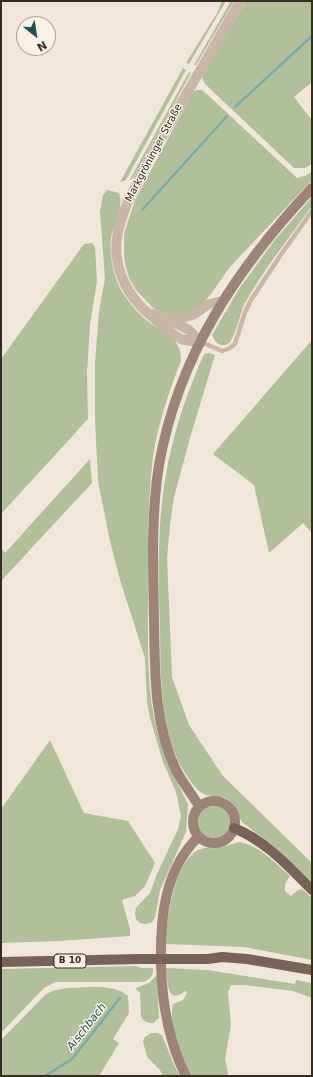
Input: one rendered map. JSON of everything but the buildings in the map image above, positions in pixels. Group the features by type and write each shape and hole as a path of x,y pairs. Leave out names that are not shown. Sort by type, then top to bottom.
{"main road":[{"path":"200,806 184,783 174,764 163,736 158,713 155,678 153,582 154,531 159,465 173,410 199,341 222,301 256,253 312,188"},
{"path":"209,801 225,804 233,812 235,823 234,828 232,833 225,840 216,843 206,842 198,836 193,827 193,815 200,806 209,801"},
{"path":"234,828 264,845 280,858 312,890"},
{"path":"186,1076 175,1053 167,1024 161,971 161,930 162,912 171,879 184,854 198,836"},
{"name":"B 10","path":"1,962 180,958 208,959 222,957 247,959 312,970"},
{"name":"B 10","path":"208,959 312,976"}],"street":[{"name":"Markgröninger Straße","path":"199,341 182,339 146,311 130,293 123,281 116,252 117,238 124,211 131,195 161,138 240,1"},
{"path":"168,319 192,315 209,304 222,301"},
{"name":"Markgröninger Straße","path":"146,311 168,319 189,330 199,341"}],"lane":[{"path":"199,341 222,351 235,344 245,312 251,300 284,249 312,211"}],"green space":[{"path":"222,1 226,1 189,64 186,63 217,13"},
{"path":"231,1 234,1 196,65 194,65"},
{"path":"246,1 312,1 312,82 294,97 312,120 312,164 305,168 294,168 205,84 202,77"},
{"path":"183,68 186,70 126,180 120,182"},
{"path":"189,72 191,73 134,177 129,181"},
{"path":"202,90 209,96 297,178 307,175 312,171 312,180 230,267 203,303 192,311 173,315 153,308 136,290 130,280 124,257 124,233 136,198 193,92"},
{"path":"107,190 119,193 120,198 119,210 111,238 111,251 112,264 120,288 131,305 145,319 174,340 178,346 181,361 164,408 153,457 148,532 148,649 150,690 154,717 168,762 188,804 186,832 160,890 155,918 151,923 145,924 140,923 136,919 136,908 150,893 157,874 178,829 181,816 176,792 163,762 150,718 147,702 145,658 120,580 110,541 98,481 95,421 95,364 99,311 105,279 100,212 103,195"},
{"path":"312,197 312,206 251,292 244,305 231,341 225,345 218,344 212,335 239,289 274,241"},
{"path":"92,243 95,247 97,281 90,325 87,373 88,419 1,514 1,359 84,244"},
{"path":"312,340 312,533 303,523 269,553 254,485 213,454"},
{"path":"209,353 215,355 174,497 170,525 167,558 172,677 189,725 223,776 312,863 312,882 270,843 243,823 231,802 222,797 206,795 195,787 178,759 166,723 161,684 159,585 159,544 164,483 171,449 188,394 204,354"},
{"path":"90,459 92,483 1,581 1,548 5,553"},
{"path":"50,740 84,813 128,821 155,863 145,886 135,896 122,900 130,929 130,936 1,943 1,809"},
{"path":"211,806 217,806 227,813 230,822 229,828 223,835 217,838 211,838 201,831 198,825 198,819 205,809"},
{"path":"240,842 261,851 290,876 285,884 285,891 291,896 298,890 302,889 312,898 312,960 244,947 165,944 170,906 178,877 184,864 192,855 201,849 219,848"},
{"path":"136,966 142,968 153,968 152,976 146,981 141,982 55,982 44,988 1,1033 1,969"},
{"path":"166,968 208,970 295,984 296,980 312,983 312,998 293,991 245,985 231,985 228,992 231,1025 225,1059 228,1073 227,1076 192,1076 176,1041 172,1022 173,1004 183,1000 187,993 185,991 175,996 171,994 169,990"},
{"path":"157,975 159,1018 154,1023 150,1023 144,1021 141,1016 140,992 137,991 136,988 149,983"},
{"path":"98,987 115,989 128,996 129,1013 113,1039 119,1043 99,1076 1,1076 1,1040 45,995 52,991 66,988"},
{"path":"151,1033 162,1035 180,1076 163,1076 160,1070 147,1057 143,1041 145,1037"}],"waterway":[{"path":"235,107 312,36"},
{"path":"143,209 227,116"},
{"name":"Aischbach","path":"45,1076 72,1059 120,998"}]}
